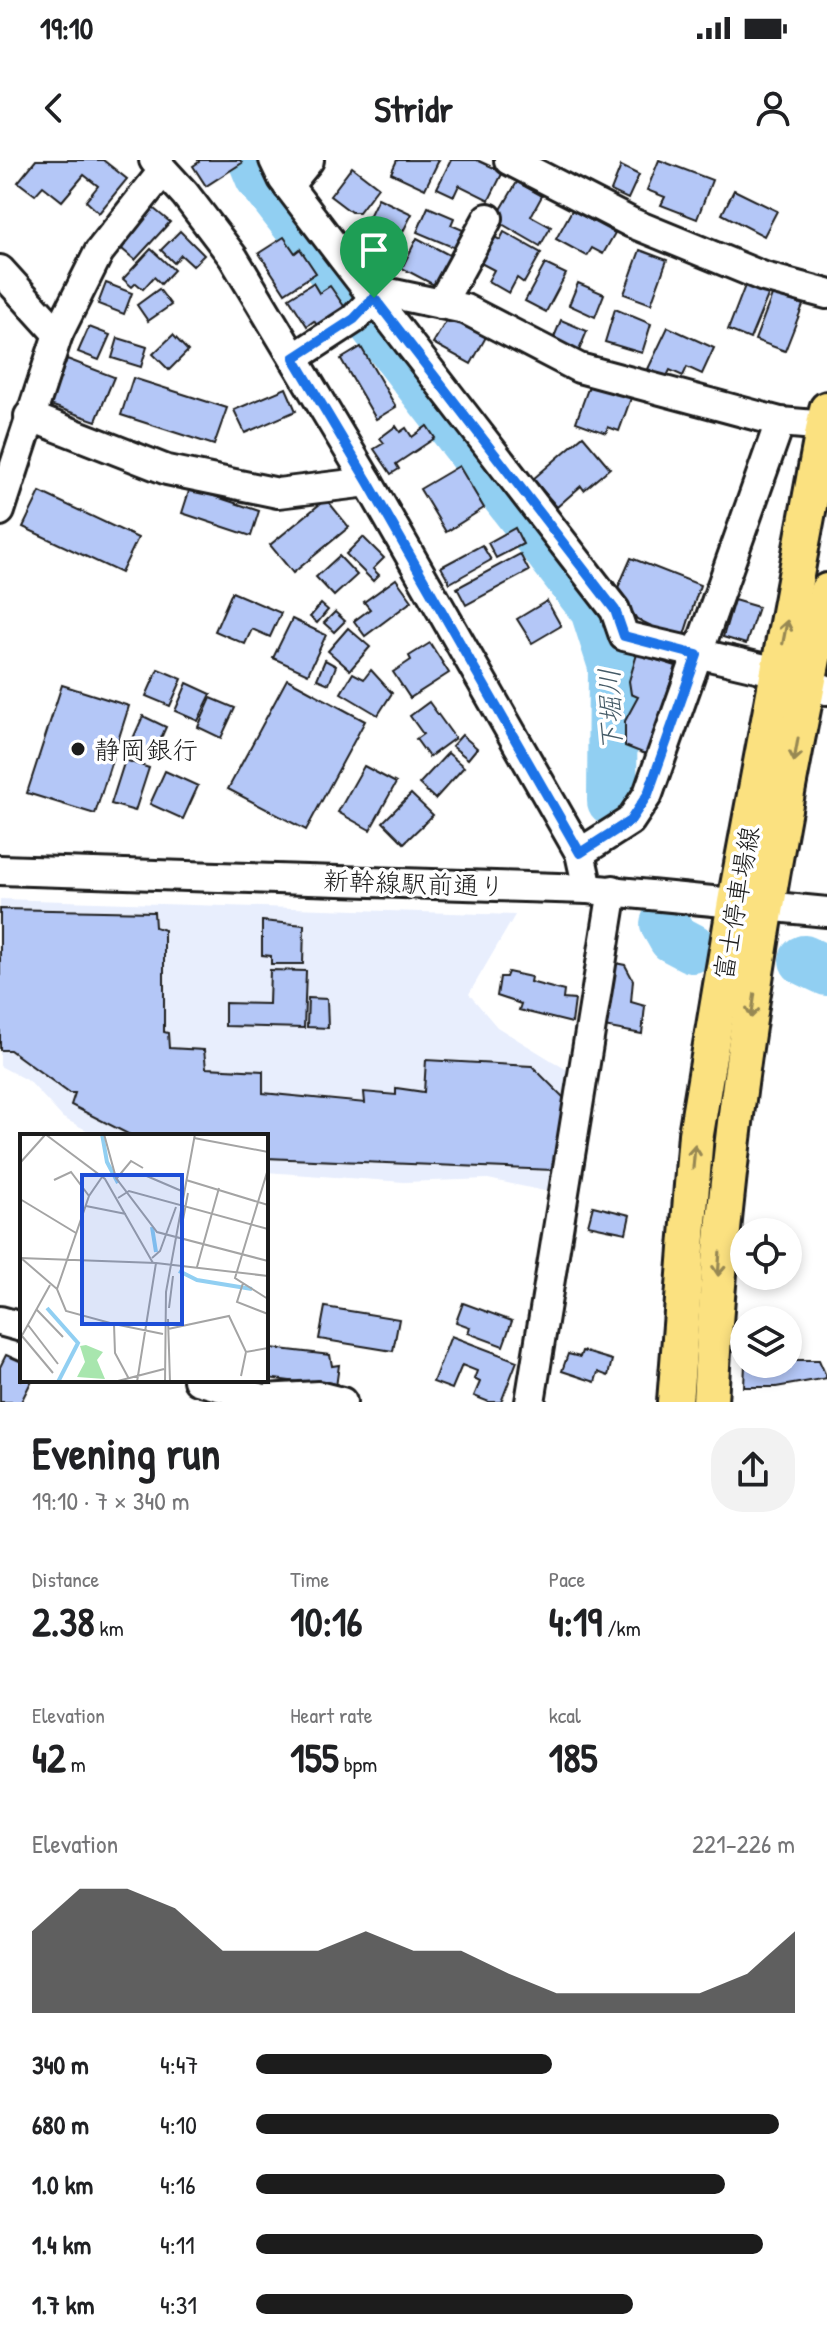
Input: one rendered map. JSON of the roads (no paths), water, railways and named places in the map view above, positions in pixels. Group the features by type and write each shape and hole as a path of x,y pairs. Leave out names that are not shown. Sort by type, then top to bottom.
{"main road":[{"name":"富士停車場線","path":"804,683 826,420"},
{"name":"富士停車場線","path":"675,1402 696,1134 827,591"},
{"name":"富士停車場線","path":"710,1402 720,1244 733,1137 751,904"}],"street":[{"path":"274,160 288,186 615,610 624,636 804,683"},
{"path":"288,186 309,160"},
{"path":"509,160 632,223 764,277 827,294"},
{"path":"0,511 58,334 99,252 159,165 233,257 368,482 600,890 530,1402"},
{"path":"441,304 488,218"},
{"path":"0,270 58,334"},
{"path":"294,358 354,319 374,298 389,293 465,309 579,368 780,422 826,420"},
{"path":"29,416 167,470 278,493 368,482"},
{"path":"580,853 630,821 648,794 780,422"},
{"name":"新幹線駅前通り","path":"0,870 600,890 827,912"},
{"path":"0,1321 20,1326"},
{"path":"204,1382 263,1400 318,1396 342,1402"}],"waterway":[{"name":"下堀川","path":"253,160 260,177 595,610 613,666 612,801"},
{"name":"下堀川","path":"665,924 673,938 692,948"},
{"name":"下堀川","path":"804,960 827,971"}],"place":[{"name":"静岡銀行","path":"78,749"}]}
